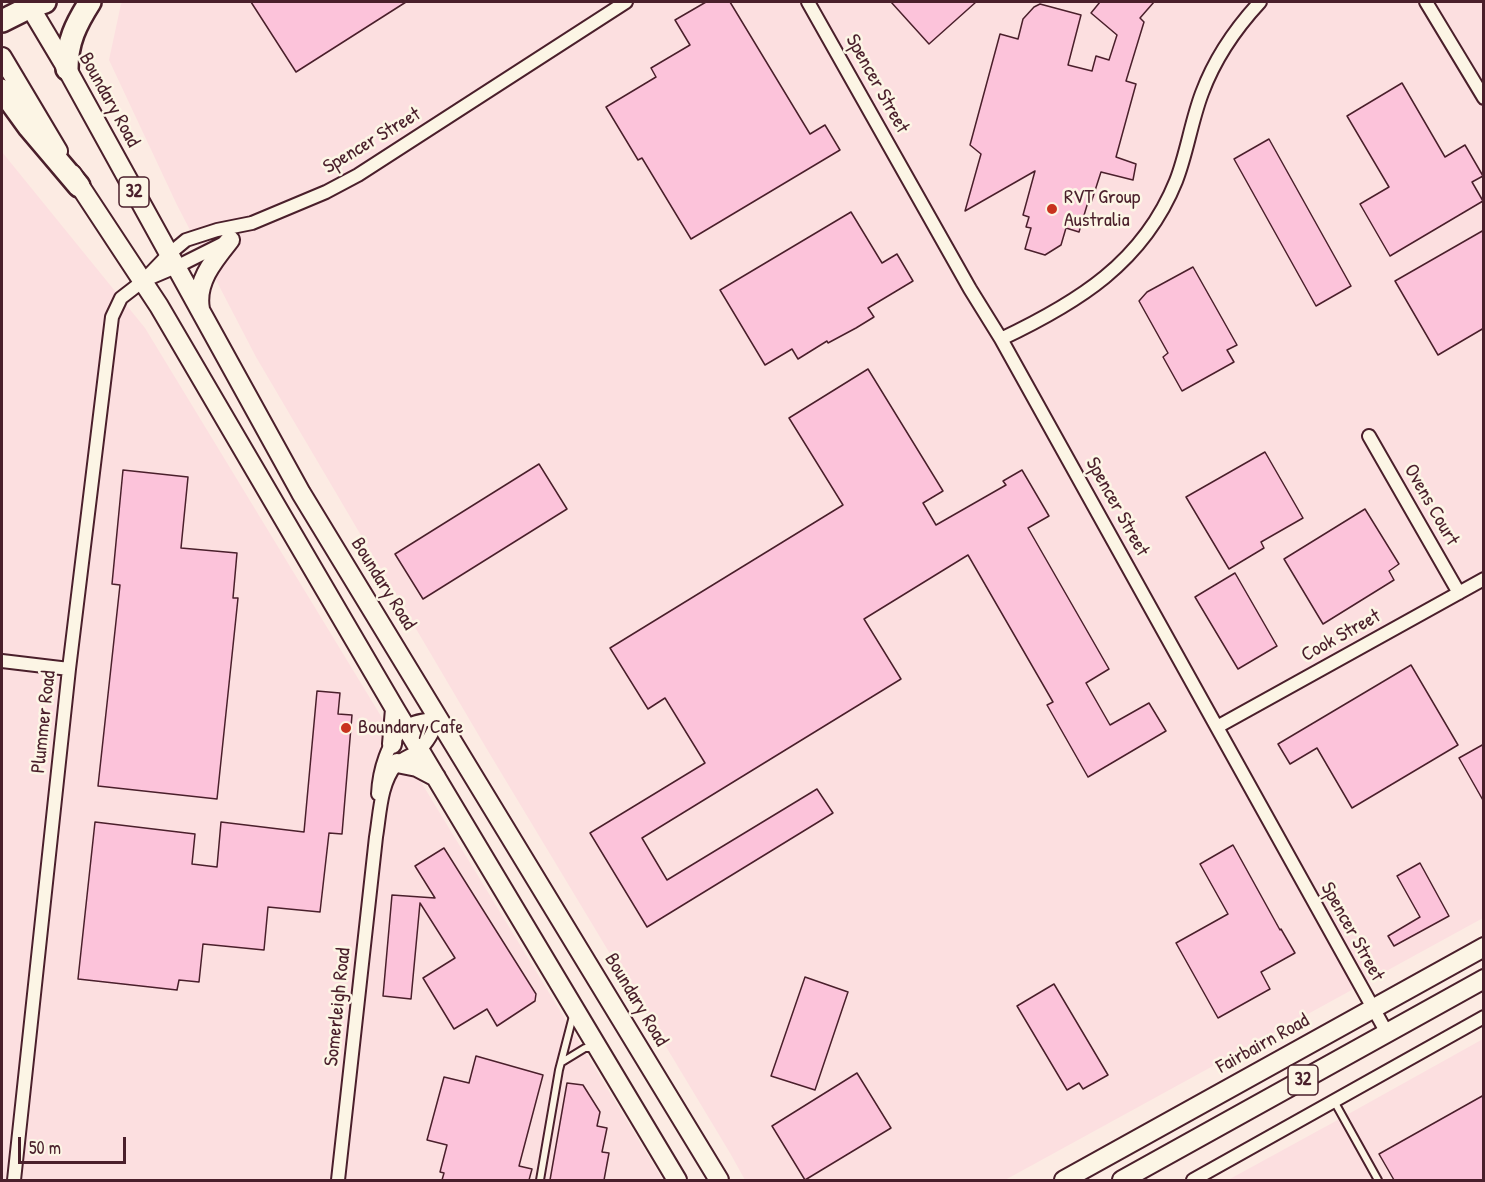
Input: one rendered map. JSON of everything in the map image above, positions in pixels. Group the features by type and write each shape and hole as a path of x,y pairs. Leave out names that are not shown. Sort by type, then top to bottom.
{"highway":[{"path":"67,69 67,52 73,30 90,2"},
{"path":"2,21 34,3"},
{"path":"2,90 29,127 79,186"}],"main road":[{"name":"Boundary Road","path":"34,3 67,69 301,493 719,1180"},
{"name":"32","path":"2,57 79,186 143,281 395,709 677,1180"},
{"path":"200,312 198,298 206,273 230,240"},
{"path":"392,744 395,709"},
{"path":"397,763 417,767 436,777"},
{"name":"Fairbairn Road","path":"1064,1180 1484,946"},
{"name":"32","path":"1122,1180 1484,979"}],"street":[{"name":"Spencer Street","path":"172,261 186,240 217,230 252,223 326,192 381,162 626,2"},
{"name":"Spencer Street","path":"808,2 970,289 1001,339 1387,1033"},
{"path":"1001,339 1064,306 1096,285 1120,265 1140,243 1158,216 1176,181 1201,94 1215,62 1229,39 1260,2"},
{"path":"1426,2 1484,98"},
{"name":"Spencer Street","path":"172,261 230,240 252,223"},
{"name":"Plummer Road","path":"14,1180 69,669 112,316 122,298 172,261"},
{"name":"Ovens Court","path":"1369,436 1459,593"},
{"name":"Cook Street","path":"1217,728 1484,579"},
{"path":"2,661 69,669"},
{"path":"406,727 418,721 439,718"},
{"path":"397,763 420,750 429,740 439,718"},
{"name":"Somerleigh Road","path":"376,837 378,779 382,763 392,744 406,727"},
{"name":"Somerleigh Road","path":"338,1180 376,837 384,789 397,763"},
{"path":"1193,1180 1483,1017"}],"lane":[{"path":"540,1180 561,1062 575,1010"},
{"path":"561,1062 585,1048 598,1048"},
{"path":"1334,1101 1378,1180"}],"shaded area":[{"path":"123,2 1483,2 1483,918 1005,1180 745,1180 488,751 256,357 177,205 109,60"},
{"path":"2,152 145,328 663,1180 2,1180"},
{"path":"1483,1039 1483,1180 1228,1180 1334,1122"}],"building":[{"path":"251,2 406,2 296,72"},
{"path":"706,2 730,2 810,134 825,125 840,150 691,239 642,158 638,160 606,107 656,77 651,68 690,45 675,20"},
{"path":"891,2 976,2 929,44"},
{"path":"1100,2 1154,2 1140,18 1144,22 1126,81 1136,84 1116,157 1136,164 1133,180 1101,172 1091,203 1088,202 1079,232 1066,228 1061,245 1045,255 1025,249 1031,228 1026,227 1029,217 1023,215 1035,171 965,211 981,154 970,145 1000,34 1018,39 1023,19 1040,4 1081,15 1068,65 1092,71 1096,56 1109,60 1117,35 1091,13"},
{"path":"1402,83 1445,157 1465,145 1483,176 1472,182 1483,201 1390,256 1360,204 1389,187 1347,116"},
{"path":"1269,139 1351,286 1316,306 1234,159"},
{"path":"851,212 882,263 897,254 913,281 868,308 874,317 856,328 828,343 827,341 798,359 792,349 765,365 720,290"},
{"path":"1484,230 1484,328 1438,355 1395,281"},
{"path":"1193,267 1237,345 1227,350 1234,362 1182,391 1163,357 1168,353 1139,301 1147,292"},
{"path":"868,369 943,491 923,503 936,525 1006,485 1003,481 1022,470 1049,516 1028,528 1109,669 1086,683 1110,725 1149,703 1166,731 1088,777 1047,705 1053,702 968,555 864,619 901,679 642,838 667,880 817,789 833,813 647,927 590,833 705,763 665,698 648,709 610,648 843,505 789,418"},
{"path":"1265,452 1303,518 1261,542 1264,548 1229,569 1186,497"},
{"path":"539,464 567,509 423,599 395,554"},
{"path":"123,470 188,477 181,548 237,553 233,598 238,598 217,799 98,786 120,585 112,584"},
{"path":"1365,509 1399,564 1389,571 1394,580 1323,624 1284,559"},
{"path":"1235,573 1277,646 1238,669 1195,597"},
{"path":"1411,665 1458,745 1352,808 1317,748 1290,764 1278,744"},
{"path":"317,691 340,693 338,714 352,715 342,834 329,833 320,912 268,907 264,950 203,944 199,982 179,980 177,990 78,979 95,822 195,834 192,864 217,867 221,822 304,832"},
{"path":"1484,744 1484,802 1459,758"},
{"path":"1233,845 1295,953 1261,972 1270,989 1218,1018 1176,943 1228,914 1200,864"},
{"path":"444,848 536,994 535,1001 497,1026 487,1009 454,1029 423,978 455,958 420,903 411,999 383,996 392,895 435,898 415,866"},
{"path":"1420,863 1449,916 1394,946 1388,936 1420,917 1397,876"},
{"path":"805,977 848,992 815,1090 771,1076"},
{"path":"1054,984 1108,1075 1083,1089 1079,1083 1067,1090 1017,1006"},
{"path":"476,1056 543,1075 519,1166 532,1169 529,1180 442,1180 444,1173 440,1172 447,1145 427,1140 444,1077 469,1083"},
{"path":"857,1073 891,1128 805,1180 772,1126"},
{"path":"567,1083 583,1085 600,1112 597,1126 607,1128 602,1152 609,1153 604,1180 550,1180"},
{"path":"1484,1095 1484,1180 1394,1180 1379,1154"}],"place":[{"name":"RVT Group Australia","path":"1052,209"},
{"name":"Boundary Cafe","path":"346,728"}]}
